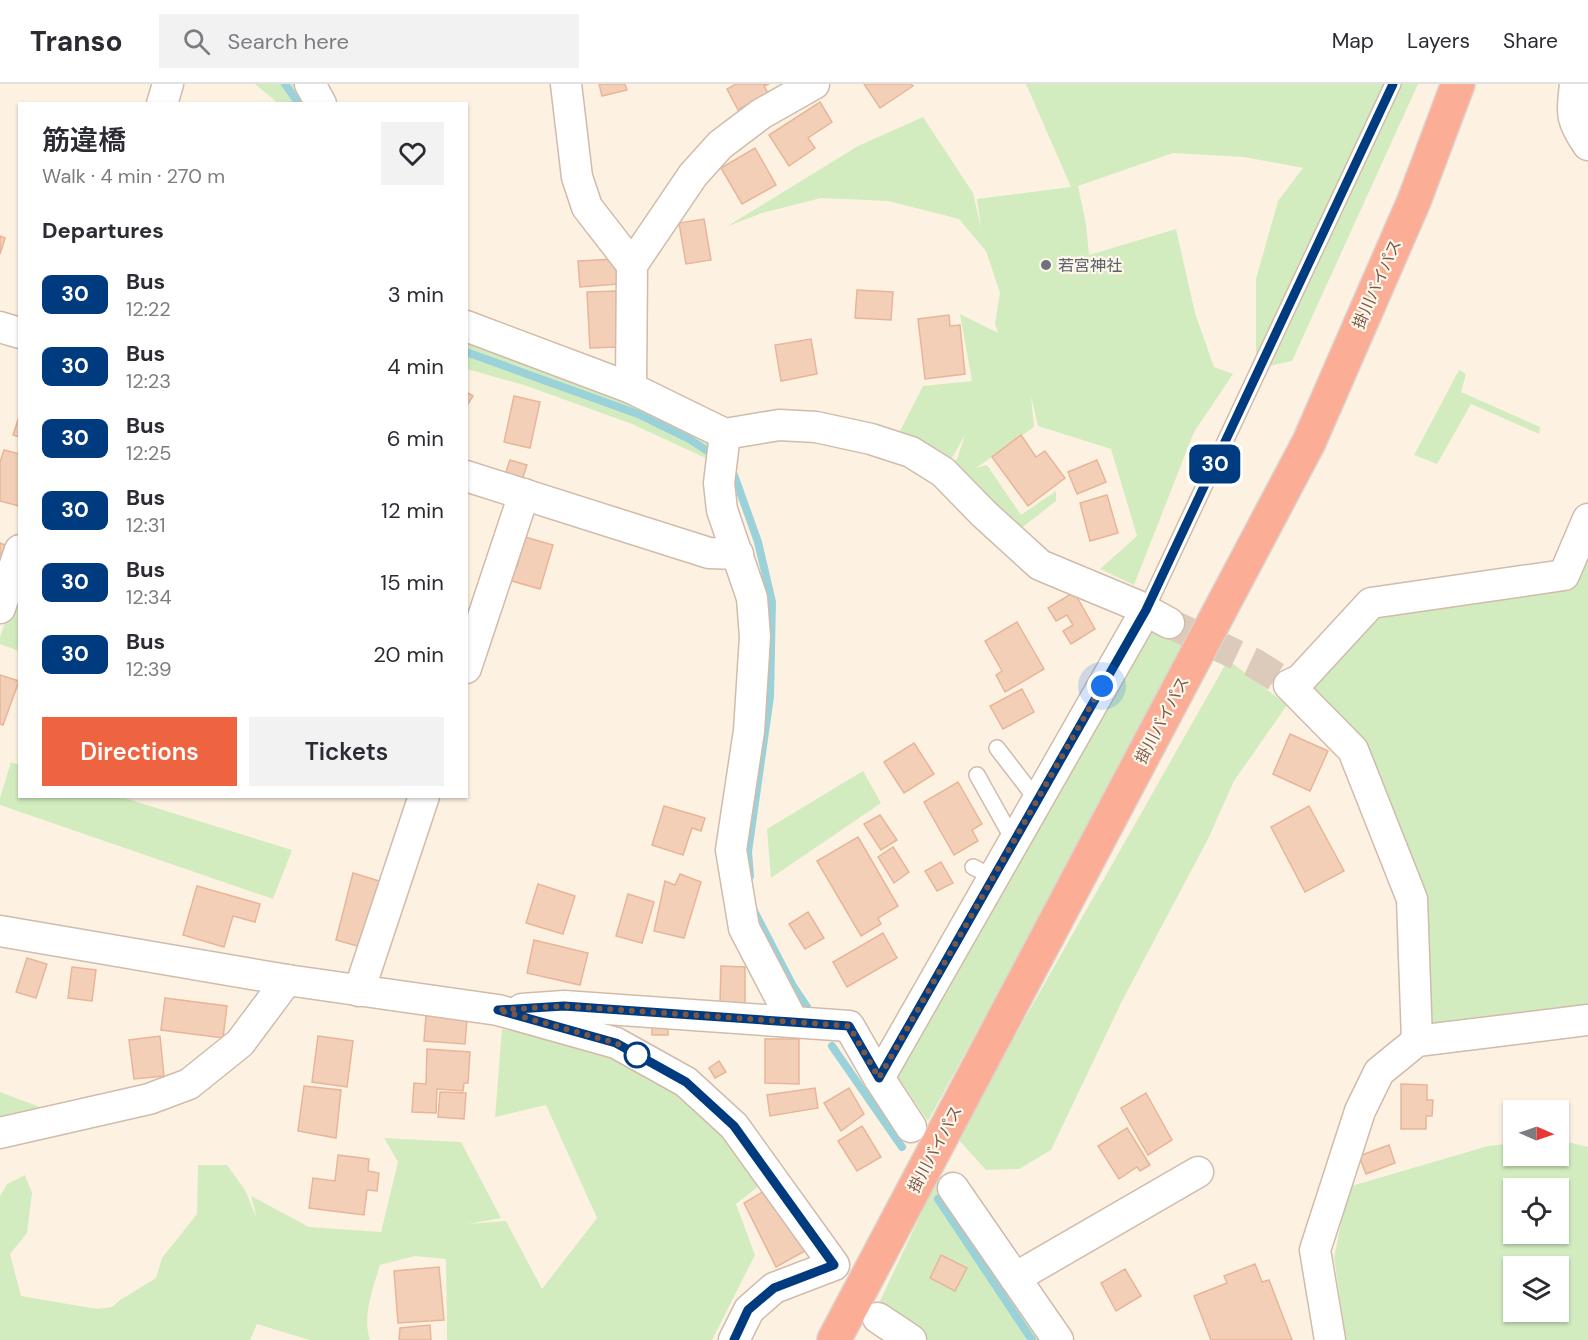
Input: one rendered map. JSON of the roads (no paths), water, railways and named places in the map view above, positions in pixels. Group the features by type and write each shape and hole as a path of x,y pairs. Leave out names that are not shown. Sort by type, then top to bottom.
{"highway":[{"name":"掛川バイパス","path":"834,1340 1309,442 1414,201 1458,84"}],"street":[{"path":"163,102 168,84"},
{"path":"310,84 320,102"},
{"path":"566,84 577,177 587,207 632,265"},
{"path":"631,388 632,265 693,175 720,146 761,114 814,84"},
{"path":"1575,84 1573,107 1575,125 1588,145"},
{"path":"0,327 18,332"},
{"path":"468,327 631,388 725,434 778,426 816,428 871,439 911,452 943,472 984,514 1040,565 1157,617 1037,800 1014,841 983,872 879,1078"},
{"path":"725,434 719,483 722,510 752,598 755,637 749,731 731,850 744,928 793,1022"},
{"path":"468,477 709,552 738,554"},
{"path":"468,662 524,494"},
{"path":"1417,1041 1412,899 1353,750 1289,685 1300,680 1371,603 1564,575 1588,519"},
{"path":"0,608 18,556"},
{"path":"359,991 423,798"},
{"path":"0,931 287,980 498,1010 616,1043 686,1082 734,1126 834,1265 774,1288 748,1310 734,1340"},
{"path":"0,1132 149,1099 189,1084 240,1043 287,980"},
{"path":"498,1010 564,1006 849,1026 911,1127"},
{"path":"1330,1340 1315,1250 1360,1111 1380,1072 1417,1041 1588,1020"},
{"path":"1015,1278 1198,1172"},
{"path":"953,1188 1058,1340"},
{"path":"878,1318 911,1340"}],"lane":[{"path":"1157,617 1393,84"},
{"path":"997,748 1037,800"},
{"path":"977,776 1014,841"}],"waterway":[{"path":"285,84 298,102"},
{"path":"468,353 638,414 706,450"},
{"path":"733,472 758,542 772,602 770,697 748,852 750,876"},
{"path":"753,909 793,986 807,1007"},
{"path":"832,1046 902,1147"},
{"path":"938,1199 1032,1340"}],"tunnel":[{"path":"1169,623 1254,663 1289,685"}],"place":[{"name":"若宮神社","path":"1046,265"}]}
